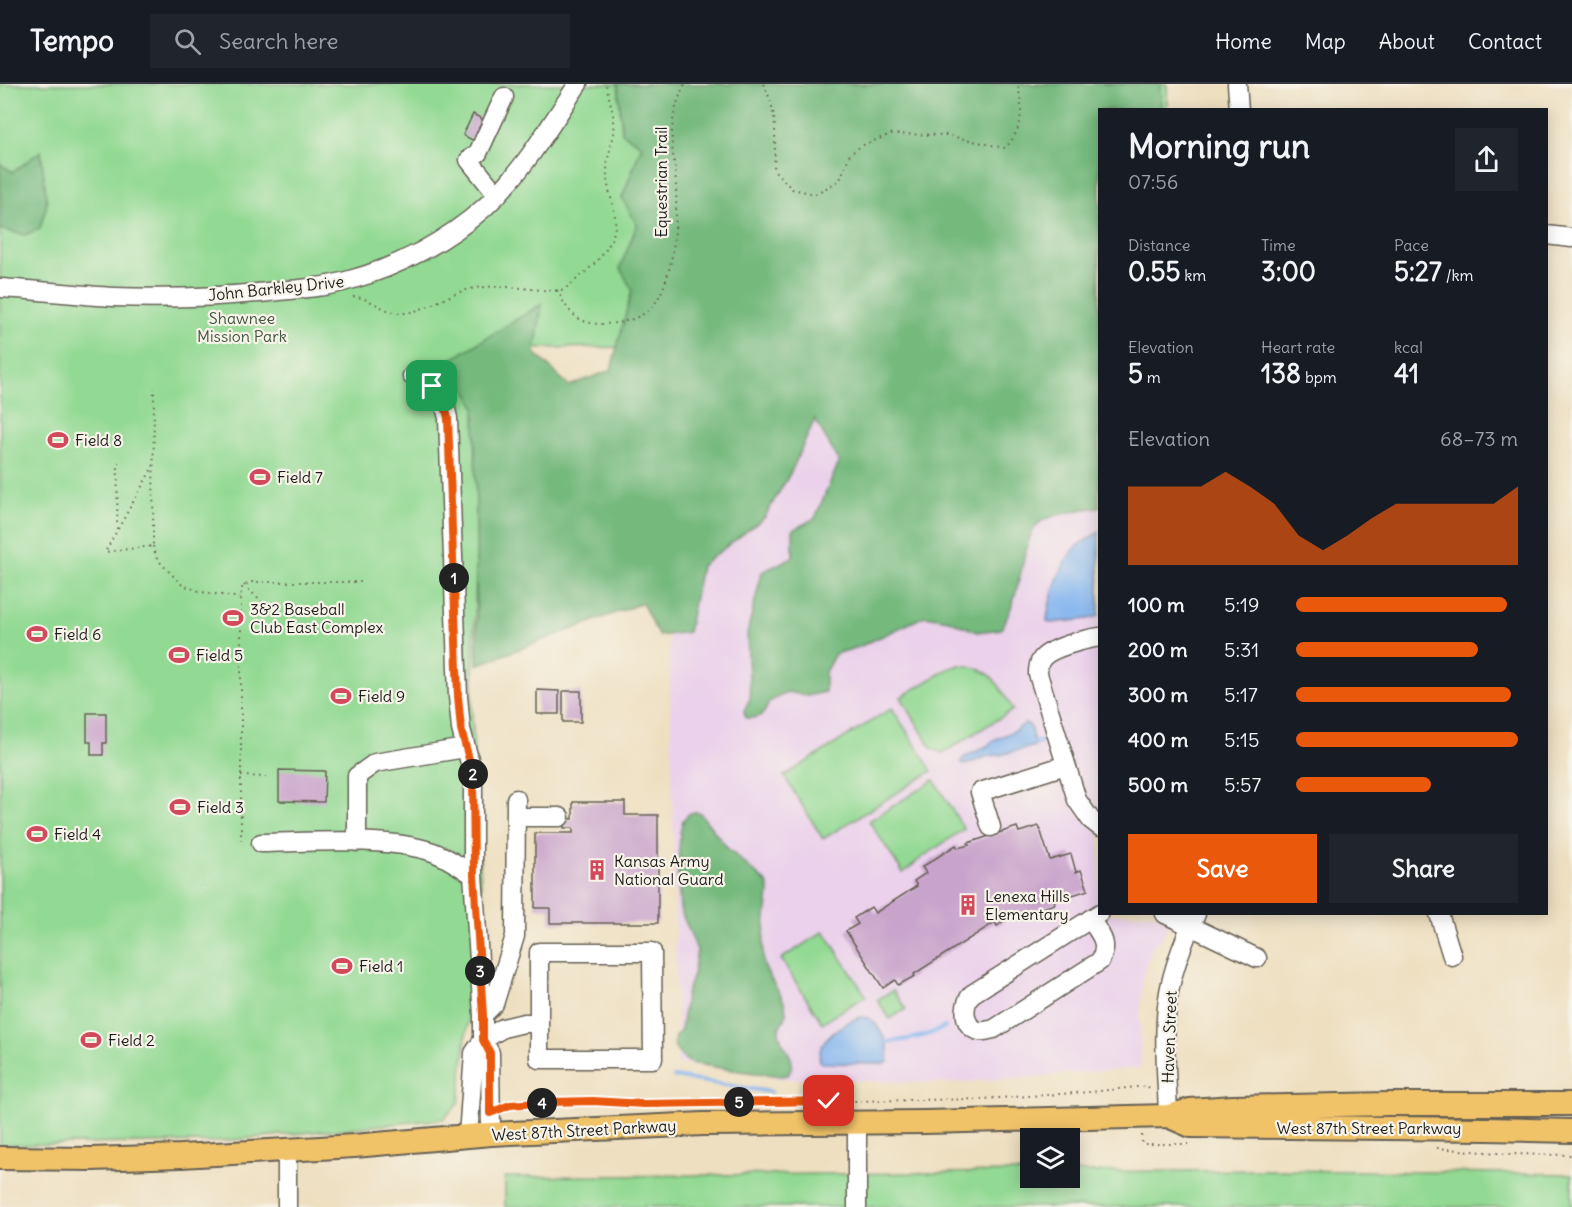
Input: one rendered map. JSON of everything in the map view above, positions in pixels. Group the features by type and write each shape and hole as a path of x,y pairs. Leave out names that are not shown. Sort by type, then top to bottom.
{"main road":[{"name":"West 87th Street Parkway","path":"0,1158 91,1159 354,1146 468,1136 490,1124 857,1123 1168,1116 1190,1110 1233,1107 1572,1104"},
{"name":"West 87th Street Parkway","path":"1168,1116 1191,1126 1572,1131"}],"street":[{"name":"John Barkley Drive","path":"0,288 113,297 193,297 314,288 387,268 453,233 484,208 527,160 578,84"},
{"path":"1237,84 1239,108"},
{"path":"497,195 469,160 478,153 504,97"},
{"path":"1548,235 1572,238"},
{"path":"412,376 432,386 443,398 448,418 458,696 461,729 473,774 474,875 483,1040 490,1053 490,1124"},
{"path":"1098,638 1048,652 1040,660 1038,666 1038,674 1077,800 1091,820 1098,825"},
{"path":"357,842 357,776 375,763 465,748"},
{"path":"992,827 980,792 1066,765"},
{"path":"483,1015 494,1004 515,936 516,799"},
{"path":"516,817 560,817"},
{"path":"261,843 357,842 415,847 436,853 474,875"},
{"path":"1170,915 1194,920 1257,958"},
{"path":"1439,915 1452,956"},
{"path":"1095,916 1105,945 1105,952 1100,961 994,1029 978,1031 972,1028 967,1019 965,1007 967,999 972,994 1095,916"},
{"name":"Haven Street","path":"1168,1116 1166,1041 1168,1004 1177,962 1194,920"},
{"path":"539,951 652,951 652,1059 539,1059 539,1023 539,951"},
{"path":"468,1136 474,1053 483,1040 503,1028 513,1024 539,1023"},
{"path":"857,1123 857,1207"},
{"path":"287,1150 287,1207"}],"path":[{"name":"Equestrian Trail","path":"556,290 567,309 581,320 594,324 608,324 637,318 651,308 662,289 670,265 676,197 672,131 680,93 685,84"},
{"path":"763,84 770,97 776,129 774,170 792,189 815,194 840,180 850,154 861,146 891,134 946,135 1005,148 1012,141 1021,120 1021,97 1017,84"},
{"path":"154,388 153,546 157,559 182,585 202,592 242,598"},
{"path":"117,530 118,462"},
{"path":"153,465 105,552 153,546"},
{"path":"241,841 241,589 250,582 364,582"},
{"path":"244,585 267,607"},
{"path":"241,776 266,777"},
{"path":"490,1124 510,1105 549,1102 593,1101 644,1104 984,1099 1146,1086 1150,1088"},
{"path":"1142,1135 1142,1144 1189,1144"},
{"path":"1432,1147 1507,1154 1572,1155"}],"shaded area":[{"path":"1098,345 1098,915 1174,915 1163,936 1152,947 1143,977 1140,1068 951,1083 787,1079 678,1063 663,347"}],"green space":[{"name":"Shawnee Mission Park","path":"0,84 1167,84 1167,108 1098,108 1098,345 482,348 472,714 481,887 474,987 459,1103 443,1119 213,1142 0,1145"},
{"path":"618,84 1160,84 1161,108 1098,108 1098,507 1057,515 1038,524 1030,537 1015,597 1001,629 977,632 949,620 925,616 859,647 835,654 825,672 825,692 807,696 788,692 769,702 761,715 746,718 744,711 750,698 747,634 762,572 793,557 793,530 815,518 839,462 815,419 791,472 764,518 701,566 688,632 659,636 642,603 477,665 475,407 450,360 542,304 535,353 569,386 611,370 632,290 620,268 637,225 622,198 642,145 622,133"},
{"path":"41,151 47,204 40,228 25,235 0,229 0,164 13,172"},
{"path":"959,665 980,669 993,678 1013,710 943,753 932,749 901,697 948,669"},
{"path":"892,708 932,771 823,839 784,776"},
{"path":"934,780 964,829 903,873 869,821"},
{"path":"694,812 700,813 728,849 767,883 769,891 763,958 766,971 785,1005 786,1014 779,1032 791,1057 792,1063 788,1075 739,1071 691,1063 676,1050 675,1036 681,1030 686,995 693,975 697,950 680,909 678,875 680,833 683,820"},
{"path":"824,931 866,996 822,1023 781,959"},
{"path":"893,990 906,1009 890,1019 877,1000"},
{"path":"1273,1170 1572,1174 1572,1207 505,1207 505,1177 1020,1172 1020,1188 1080,1188 1080,1172"}],"water":[{"path":"1098,533 1098,616 1050,623 1047,621 1050,602 1057,580 1067,560 1079,545"},
{"path":"1026,723 1030,726 1035,746 962,764 963,758"},
{"path":"861,1017 870,1018 878,1027 887,1044 888,1062 884,1064 820,1062 822,1046 831,1034"}],"building":[{"path":"473,114 484,120 474,141 463,135"},
{"path":"537,690 559,691 559,714 537,714"},
{"path":"563,691 581,691 581,722 563,722"},
{"path":"87,713 106,713 106,743 103,743 103,755 91,755 91,742 87,742"},
{"path":"279,770 325,771 324,802 279,801"},
{"name":"Kansas Army National Guard","path":"573,802 625,802 625,815 658,815 658,923 550,923 550,908 535,908 535,833 573,833 573,828 564,828 564,819 573,819"},
{"name":"Lenexa Hills Elementary","path":"1039,826 1050,860 1071,854 1076,872 1081,870 1088,890 1054,901 1055,904 1011,918 1010,915 1003,918 1005,920 997,926 995,922 914,974 915,976 898,985 895,980 883,988 846,931 858,924 854,918 871,907 875,913 917,886 914,881 926,873 922,867 956,845 958,848 969,845 968,843 1017,827 1019,832"}],"waterway":[{"path":"1035,743 1043,741"},
{"path":"886,1042 924,1036 945,1027"},
{"path":"674,1077 771,1092"}],"place":[{"name":"Field 8","path":"58,440"},
{"name":"Field 7","path":"260,477"},
{"name":"3&2 Baseball Club East Complex","path":"233,618"},
{"name":"Field 6","path":"37,634"},
{"name":"Field 5","path":"179,655"},
{"name":"Field 9","path":"341,696"},
{"name":"Field 3","path":"180,807"},
{"name":"Field 4","path":"37,834"},
{"name":"Kansas Army National Guard","path":"597,870"},
{"name":"Lenexa Hills Elementary","path":"968,905"},
{"name":"Field 1","path":"342,966"},
{"name":"Field 2","path":"91,1040"}],"route":[{"path":"432,386 443,398 448,418 458,696 461,729 473,774 474,875 483,1040 490,1053 490,1113 510,1105 549,1102 593,1101 644,1104 829,1101"}]}
